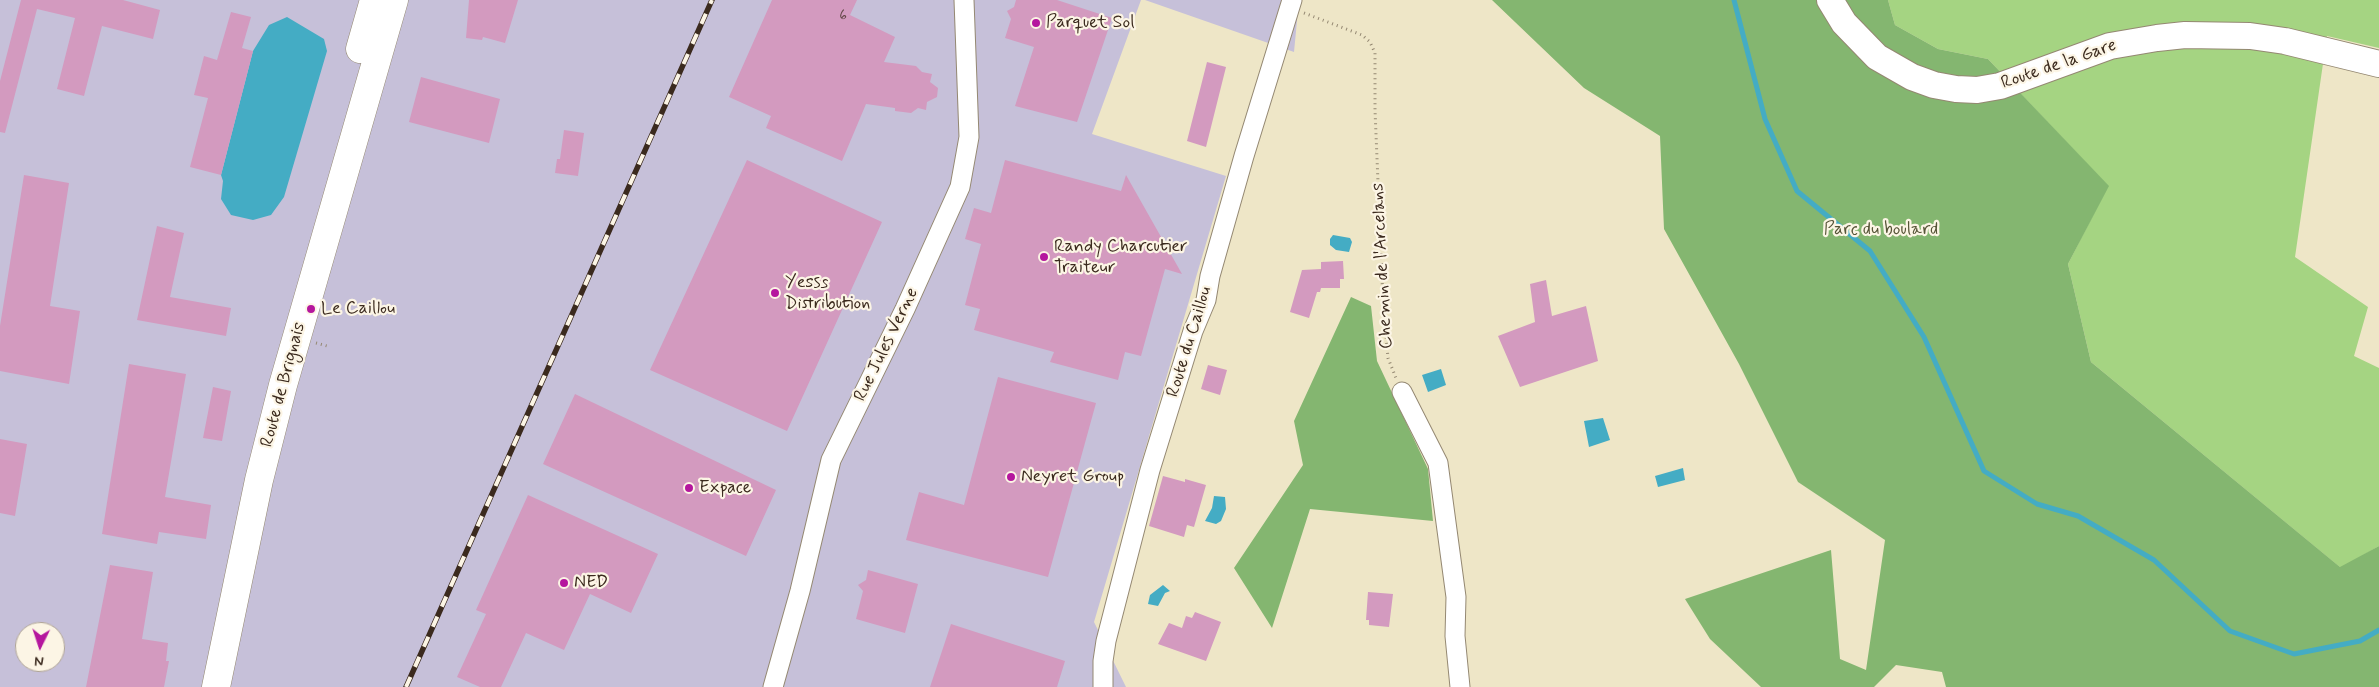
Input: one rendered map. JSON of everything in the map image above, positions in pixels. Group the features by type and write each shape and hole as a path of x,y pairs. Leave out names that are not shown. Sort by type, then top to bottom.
{"main road":[{"name":"Route de Brignais","path":"198,687 242,473 279,331 374,0"},
{"name":"Route de Brignais","path":"216,687 257,490 282,385 394,0"},
{"name":"Route de la Gare","path":"1830,0 1844,23 1877,57 1912,77 1934,85 1956,89 1977,90 2000,86 2110,46 2185,35 2259,38 2294,44 2379,64"}],"street":[{"name":"Rue Jules Verne","path":"773,687 800,591 831,460 905,309 960,187 969,137 964,0"},
{"name":"Route du Caillou","path":"1103,687 1103,661 1106,642 1150,470 1193,331 1206,300 1244,156 1291,3"},
{"path":"1402,392 1438,463 1456,597 1455,636 1460,687"}],"path":[{"name":"Chemin de l'Arcelans","path":"1291,3 1315,19 1362,35 1370,42 1375,53 1375,120 1383,302 1388,358 1402,392"}],"shaded area":[{"path":"0,0 1141,0 1092,134 1226,176 1094,622 1126,687 0,687"},
{"path":"1145,0 1299,0 1294,52"}],"green space":[{"name":"Parc du boulard","path":"1492,0 1888,0 1895,25 1938,49 1988,59 2109,186 2068,264 2091,362 2340,567 2379,546 2379,687 1946,687 1942,672 1896,665 1874,687 1761,687 1710,639 1685,599 1831,550 1840,659 1866,670 1885,540 1798,482 1739,364 1664,229 1660,136 1584,88"},
{"path":"1888,0 2379,0 2379,48 2327,36 2295,257 2368,307 2354,356 2379,368 2379,546 2341,568 2091,362 2068,264 2108,186 1988,59 1938,49 1895,25"},
{"path":"1351,297 1371,306 1377,361 1428,469 1433,521 1310,509 1272,628 1234,568 1303,465 1294,421"}],"water":[{"path":"287,17 324,39 327,51 284,197 271,215 253,220 231,215 221,199 223,181 221,175 253,51 269,25"},
{"path":"1333,235 1350,238 1352,242 1349,252 1336,250 1330,245 1330,239"},
{"path":"1441,369 1446,385 1428,392 1422,375"},
{"path":"1603,418 1610,440 1589,447 1584,421"},
{"path":"1683,468 1685,480 1658,487 1655,476"},
{"path":"1214,496 1225,497 1226,509 1221,521 1216,524 1205,521 1212,508"},
{"path":"1163,585 1170,591 1165,593 1158,606 1148,604 1150,595"}],"building":[{"path":"21,0 123,0 160,10 153,39 102,26 84,96 57,89 75,18 37,9 5,133 0,132 0,81"},
{"path":"469,0 518,0 505,43 483,37 482,40 466,38"},
{"path":"772,0 857,0 850,15 895,37 884,62 916,66 922,72 932,74 930,82 938,88 937,97 927,102 926,110 918,108 911,113 895,111 895,108 866,104 842,161 766,128 771,116 729,97"},
{"path":"1016,0 1057,0 1112,18 1077,122 1015,106 1034,47 1005,38 1011,19 1007,11 1014,7"},
{"path":"231,12 251,17 242,48 253,51 221,175 190,167 208,98 194,95 204,56 217,60"},
{"path":"1207,62 1226,67 1206,147 1187,141"},
{"path":"421,77 500,99 489,143 409,122"},
{"path":"564,130 584,133 578,176 555,173 557,159 560,159"},
{"path":"747,160 882,222 787,431 650,370"},
{"path":"1005,160 1121,191 1126,175 1182,274 1165,269 1141,356 1125,352 1118,380 1050,362 1054,352 974,330 980,309 965,305 981,244 965,239 974,208 991,213"},
{"path":"24,175 69,183 50,306 80,311 69,384 0,371 0,326"},
{"path":"157,226 184,233 170,297 231,308 226,336 137,320"},
{"path":"1343,261 1344,279 1340,279 1340,288 1321,288 1320,292 1317,292 1309,318 1290,312 1302,270 1321,269 1321,262"},
{"path":"1546,280 1552,316 1586,306 1598,361 1520,387 1498,336 1535,322 1530,284"},
{"path":"129,364 186,374 165,497 211,505 206,539 159,532 157,544 102,534"},
{"path":"1208,365 1227,370 1220,395 1201,389"},
{"path":"998,377 1096,403 1048,577 906,540 919,492 964,505"},
{"path":"213,387 231,391 222,441 203,438"},
{"path":"575,394 776,490 746,556 543,464"},
{"path":"0,439 27,444 15,516 0,513"},
{"path":"1163,476 1185,482 1185,479 1206,485 1194,527 1187,525 1184,537 1149,526"},
{"path":"528,495 658,554 631,613 590,594 564,650 526,633 501,687 480,687 457,677 486,614 476,610"},
{"path":"110,565 153,572 142,639 168,643 166,661 169,661 164,687 86,687"},
{"path":"868,570 918,584 905,633 856,619 863,591 858,585 866,580"},
{"path":"1368,592 1393,594 1389,627 1369,625 1369,620 1366,620"},
{"path":"1195,612 1221,622 1206,661 1158,644 1169,623 1182,628 1186,616 1192,618"},
{"path":"951,624 1065,661 1057,687 930,687"}],"waterway":[{"path":"1734,0 1765,119 1797,191 1870,251 1924,337 1984,471 2037,504 2078,516 2154,560 2230,631 2294,654 2360,641 2379,630"}],"railway":[{"path":"406,687 712,0"}],"place":[{"name":"Parquet Sol","path":"1036,23"},
{"name":"Randy Charcutier Traiteur","path":"1044,257"},
{"name":"Yesss Distribution","path":"775,293"},
{"name":"Le Caillou","path":"311,309"},
{"name":"Neyret Group","path":"1011,477"},
{"name":"Expace","path":"689,488"},
{"name":"NED","path":"564,583"}]}
